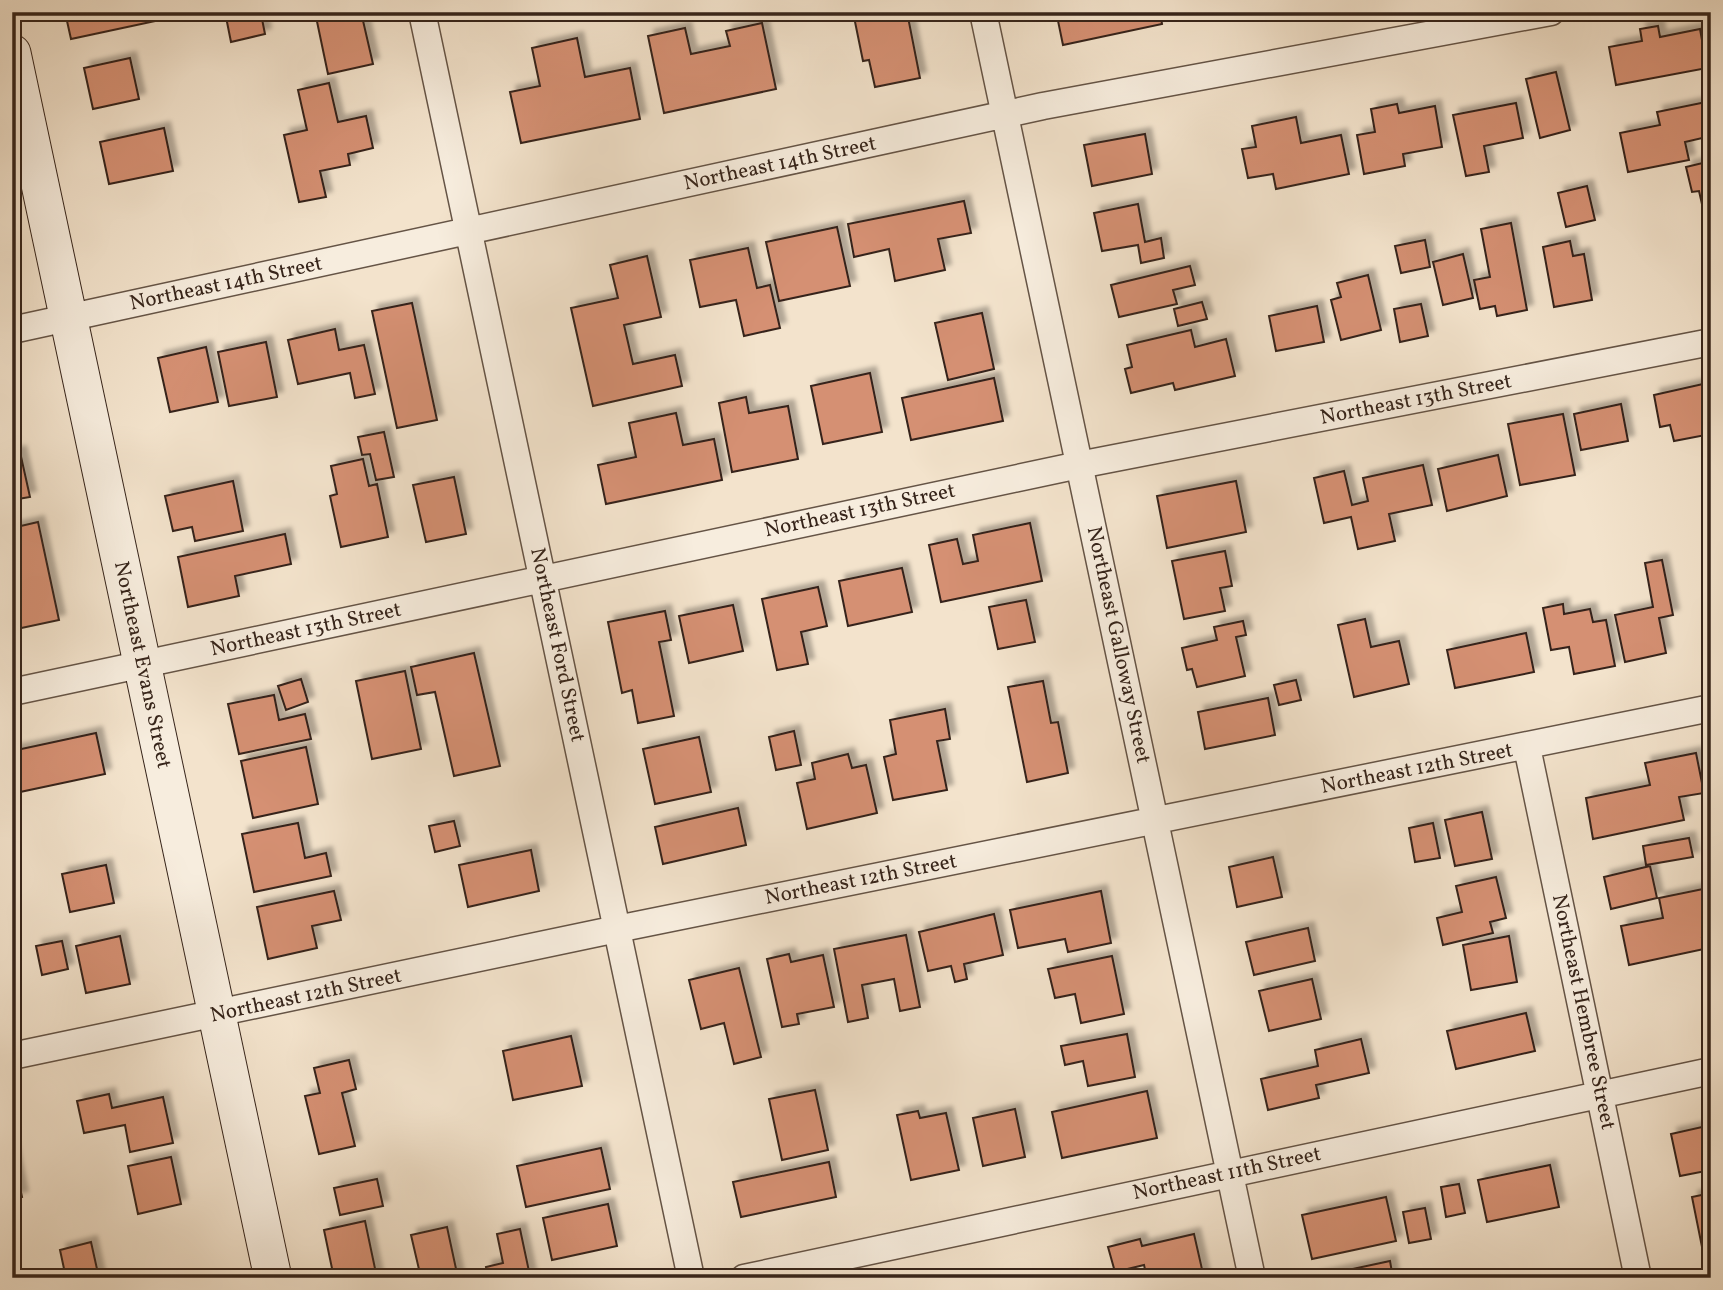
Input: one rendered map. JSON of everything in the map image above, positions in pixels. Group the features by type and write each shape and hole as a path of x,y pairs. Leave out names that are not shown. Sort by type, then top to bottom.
{"street":[{"name":"Northeast Ford Street","path":"422,12 691,1278"},
{"name":"Northeast Galloway Street","path":"983,12 1252,1278"},
{"name":"Northeast 14th Street","path":"12,330 1005,114 1551,12"},
{"name":"Northeast Evans Street","path":"12,53 273,1278"},
{"name":"Northeast 13th Street","path":"12,692 1079,465 1711,342"},
{"name":"Northeast 12th Street","path":"12,1056 217,1016 617,929 1711,708"},
{"name":"Northeast Hembree Street","path":"1527,747 1638,1278"},
{"name":"Northeast 11th Street","path":"744,1278 1711,1071"}],"building":[{"path":"65,12 158,12 160,20 71,39"},
{"path":"225,12 284,14 262,19 265,34 231,42"},
{"path":"315,12 361,12 373,64 328,74"},
{"path":"853,12 907,12 920,78 875,87 869,60 863,61"},
{"path":"1070,12 1160,12 1162,24 1063,45 1057,16"},
{"path":"762,23 776,89 664,113 648,36 685,28 691,54 730,46 726,31"},
{"path":"1658,26 1660,37 1700,29 1707,68 1616,85 1609,47 1642,41 1640,29"},
{"path":"577,38 585,77 630,68 640,119 521,143 510,92 540,86 532,48"},
{"path":"130,58 139,99 93,109 84,68"},
{"path":"1556,72 1570,130 1540,138 1526,79"},
{"path":"329,83 338,122 366,116 373,148 348,154 350,165 320,171 326,197 299,202 284,135 307,130 298,90"},
{"path":"1711,101 1711,136 1685,142 1689,160 1628,172 1620,133 1660,125 1657,112"},
{"path":"1516,103 1523,138 1484,146 1489,172 1466,176 1453,115"},
{"path":"1397,104 1399,113 1435,106 1442,147 1403,154 1405,166 1364,174 1357,135 1375,132 1371,109"},
{"path":"1296,117 1301,143 1341,135 1349,174 1276,189 1273,174 1248,178 1242,149 1256,147 1252,126"},
{"path":"164,128 173,171 109,184 100,142"},
{"path":"1145,134 1152,174 1092,186 1084,145"},
{"path":"1711,161 1711,225 1707,226 1699,191 1692,192 1686,167"},
{"path":"1587,186 1595,220 1566,227 1558,193"},
{"path":"964,201 971,233 938,239 945,270 895,281 889,249 854,257 848,224"},
{"path":"1138,204 1145,242 1161,238 1164,258 1141,263 1138,245 1102,251 1094,213"},
{"path":"1511,223 1527,310 1497,316 1495,306 1480,309 1474,280 1490,277 1481,229"},
{"path":"837,227 850,286 779,301 766,242"},
{"path":"1425,240 1430,267 1401,273 1395,246"},
{"path":"1570,241 1573,256 1584,254 1592,300 1554,307 1543,247"},
{"path":"1711,247 1711,282 1703,248"},
{"path":"748,248 757,288 770,285 780,328 744,336 736,300 700,307 690,260"},
{"path":"1463,254 1473,298 1443,305 1433,262"},
{"path":"647,256 661,317 624,325 633,364 675,355 682,386 593,406 571,308 618,298 610,265"},
{"path":"1190,266 1195,285 1173,290 1177,304 1119,317 1111,285"},
{"path":"1368,275 1381,330 1341,340 1331,300 1341,297 1337,283"},
{"path":"1202,302 1207,319 1178,326 1174,309"},
{"path":"412,303 437,420 397,428 372,311"},
{"path":"1421,304 1428,336 1400,342 1394,309"},
{"path":"1317,306 1324,342 1276,351 1269,316"},
{"path":"982,313 994,369 948,380 935,323"},
{"path":"335,329 339,350 364,345 375,394 355,398 350,373 298,384 288,340"},
{"path":"1191,330 1195,347 1226,339 1235,376 1175,390 1173,383 1131,393 1125,369 1132,367 1127,345"},
{"path":"266,342 277,397 229,406 218,352"},
{"path":"206,347 218,402 170,412 158,358"},
{"path":"870,373 882,432 823,444 811,386"},
{"path":"994,378 1003,421 911,440 902,398"},
{"path":"1703,384 1704,394 1711,392 1711,434 1674,441 1670,425 1660,427 1654,395"},
{"path":"746,397 749,413 788,406 798,459 732,472 719,403"},
{"path":"1621,404 1628,441 1581,450 1574,414"},
{"path":"676,413 683,445 714,439 722,480 606,504 598,465 636,457 629,423"},
{"path":"1563,414 1575,475 1520,485 1508,424"},
{"path":"384,432 394,477 376,480 370,454 362,455 358,437"},
{"path":"20,452 30,497 12,500 12,454"},
{"path":"1498,455 1507,496 1447,511 1438,469"},
{"path":"363,459 369,486 377,484 388,537 341,547 330,496 337,494 331,466"},
{"path":"1423,465 1432,505 1389,514 1395,541 1358,549 1351,517 1324,523 1314,478 1344,471 1352,505 1368,501 1363,478"},
{"path":"454,477 466,534 426,542 413,485"},
{"path":"233,481 243,531 195,541 192,527 173,531 165,496"},
{"path":"1236,481 1246,532 1167,548 1157,496"},
{"path":"38,522 59,620 12,630 12,528"},
{"path":"1030,523 1042,581 941,602 929,545 957,539 963,564 978,561 973,535"},
{"path":"285,534 291,564 235,576 239,596 188,607 178,557"},
{"path":"1225,551 1232,586 1220,588 1225,611 1184,619 1172,561"},
{"path":"1662,560 1673,615 1659,618 1666,653 1625,662 1615,615 1653,607 1645,563"},
{"path":"902,568 912,612 848,626 839,581"},
{"path":"818,587 827,626 801,632 808,664 777,670 762,599"},
{"path":"1026,600 1035,642 998,649 989,607"},
{"path":"1563,604 1564,614 1590,609 1593,622 1606,620 1615,666 1574,674 1569,647 1551,650 1543,608"},
{"path":"733,605 743,651 689,663 679,616"},
{"path":"665,611 671,640 659,642 674,716 638,723 632,690 622,693 608,622"},
{"path":"1365,619 1371,647 1399,641 1409,684 1354,697 1338,625"},
{"path":"1243,621 1246,635 1236,637 1245,676 1197,687 1192,669 1187,670 1182,648 1217,640 1214,627"},
{"path":"1526,633 1534,672 1455,688 1447,650"},
{"path":"474,653 500,766 454,776 435,692 417,695 411,667"},
{"path":"405,671 421,749 372,759 356,681"},
{"path":"301,679 308,702 286,710 278,686"},
{"path":"1296,680 1301,700 1279,705 1274,685"},
{"path":"1043,681 1051,723 1058,722 1068,773 1027,782 1008,687"},
{"path":"274,695 279,720 305,714 311,739 239,754 228,704"},
{"path":"1268,698 1275,735 1205,749 1198,712"},
{"path":"945,709 950,739 937,741 947,790 893,800 884,757 896,754 890,720"},
{"path":"794,731 801,765 776,770 769,737"},
{"path":"96,733 105,774 20,792 12,751"},
{"path":"699,737 711,792 655,804 643,749"},
{"path":"306,747 318,804 253,818 241,761"},
{"path":"1696,753 1704,793 1679,797 1684,820 1593,839 1586,798 1650,785 1645,763"},
{"path":"848,754 852,768 866,765 877,813 807,829 797,783 815,779 812,763"},
{"path":"738,808 746,845 663,864 655,827"},
{"path":"1482,812 1492,859 1455,866 1445,820"},
{"path":"454,821 460,846 435,852 429,826"},
{"path":"298,823 305,858 326,853 331,876 254,892 242,834"},
{"path":"1433,823 1440,858 1415,862 1409,828"},
{"path":"1689,838 1693,857 1646,865 1643,846"},
{"path":"531,850 539,891 468,907 459,865"},
{"path":"1273,857 1282,897 1237,907 1229,867"},
{"path":"106,865 114,903 70,912 62,874"},
{"path":"1650,866 1657,898 1611,909 1604,877"},
{"path":"1496,877 1506,918 1490,922 1493,933 1443,945 1437,918 1462,912 1456,886"},
{"path":"1708,888 1711,936 1702,938 1704,949 1629,965 1621,926 1663,918 1659,898"},
{"path":"334,891 341,920 312,926 317,948 268,959 257,907"},
{"path":"1101,891 1111,943 1068,952 1065,939 1018,948 1010,910"},
{"path":"994,914 1003,955 964,964 967,979 955,982 951,966 928,971 919,932"},
{"path":"1308,928 1315,961 1254,975 1246,942"},
{"path":"906,935 920,1007 900,1011 894,979 862,985 868,1018 848,1022 834,949"},
{"path":"120,936 130,984 86,993 76,946"},
{"path":"1509,936 1517,982 1471,990 1463,945"},
{"path":"62,941 68,969 42,975 36,946"},
{"path":"789,954 791,962 823,955 834,1007 797,1014 799,1024 782,1027 767,959"},
{"path":"1112,956 1124,1014 1081,1023 1075,994 1055,998 1048,969"},
{"path":"739,968 761,1057 734,1064 724,1023 701,1029 689,980"},
{"path":"1312,979 1321,1019 1269,1031 1259,991"},
{"path":"1526,1013 1535,1051 1456,1069 1447,1031"},
{"path":"1127,1034 1135,1077 1088,1086 1083,1061 1065,1065 1061,1046"},
{"path":"571,1036 582,1086 513,1100 503,1051"},
{"path":"1361,1039 1369,1073 1316,1085 1319,1098 1268,1110 1261,1079 1318,1066 1315,1050"},
{"path":"349,1060 356,1089 342,1093 355,1146 319,1154 305,1096 320,1093 314,1068"},
{"path":"815,1090 828,1150 782,1160 769,1099"},
{"path":"1147,1091 1157,1138 1062,1158 1052,1112"},
{"path":"109,1094 112,1108 163,1097 173,1143 130,1152 125,1125 84,1133 77,1101"},
{"path":"1015,1109 1025,1157 983,1166 973,1118"},
{"path":"918,1111 920,1118 946,1113 959,1170 911,1180 897,1115"},
{"path":"1711,1125 1711,1170 1680,1176 1671,1134"},
{"path":"601,1148 610,1189 526,1207 517,1166"},
{"path":"12,1150 22,1197 12,1199"},
{"path":"171,1157 181,1204 138,1214 128,1166"},
{"path":"829,1162 836,1197 741,1217 733,1182"},
{"path":"1550,1165 1559,1207 1487,1222 1478,1180"},
{"path":"377,1179 383,1206 340,1215 334,1188"},
{"path":"1459,1184 1465,1213 1446,1217 1441,1187"},
{"path":"1711,1193 1711,1251 1703,1252 1692,1197"},
{"path":"1386,1197 1396,1241 1312,1259 1302,1215"},
{"path":"608,1204 617,1246 552,1260 543,1218"},
{"path":"1425,1208 1431,1239 1409,1243 1403,1212"},
{"path":"365,1221 377,1278 334,1278 324,1230"},
{"path":"447,1227 458,1278 421,1278 411,1235"},
{"path":"520,1229 530,1276 488,1278 486,1267 503,1263 497,1234"},
{"path":"1194,1234 1204,1278 1147,1278 1144,1265 1115,1272 1108,1247 1140,1239 1142,1246"},
{"path":"91,1242 99,1278 66,1278 60,1250"},
{"path":"1390,1261 1393,1278 1315,1278 1315,1277"}]}
